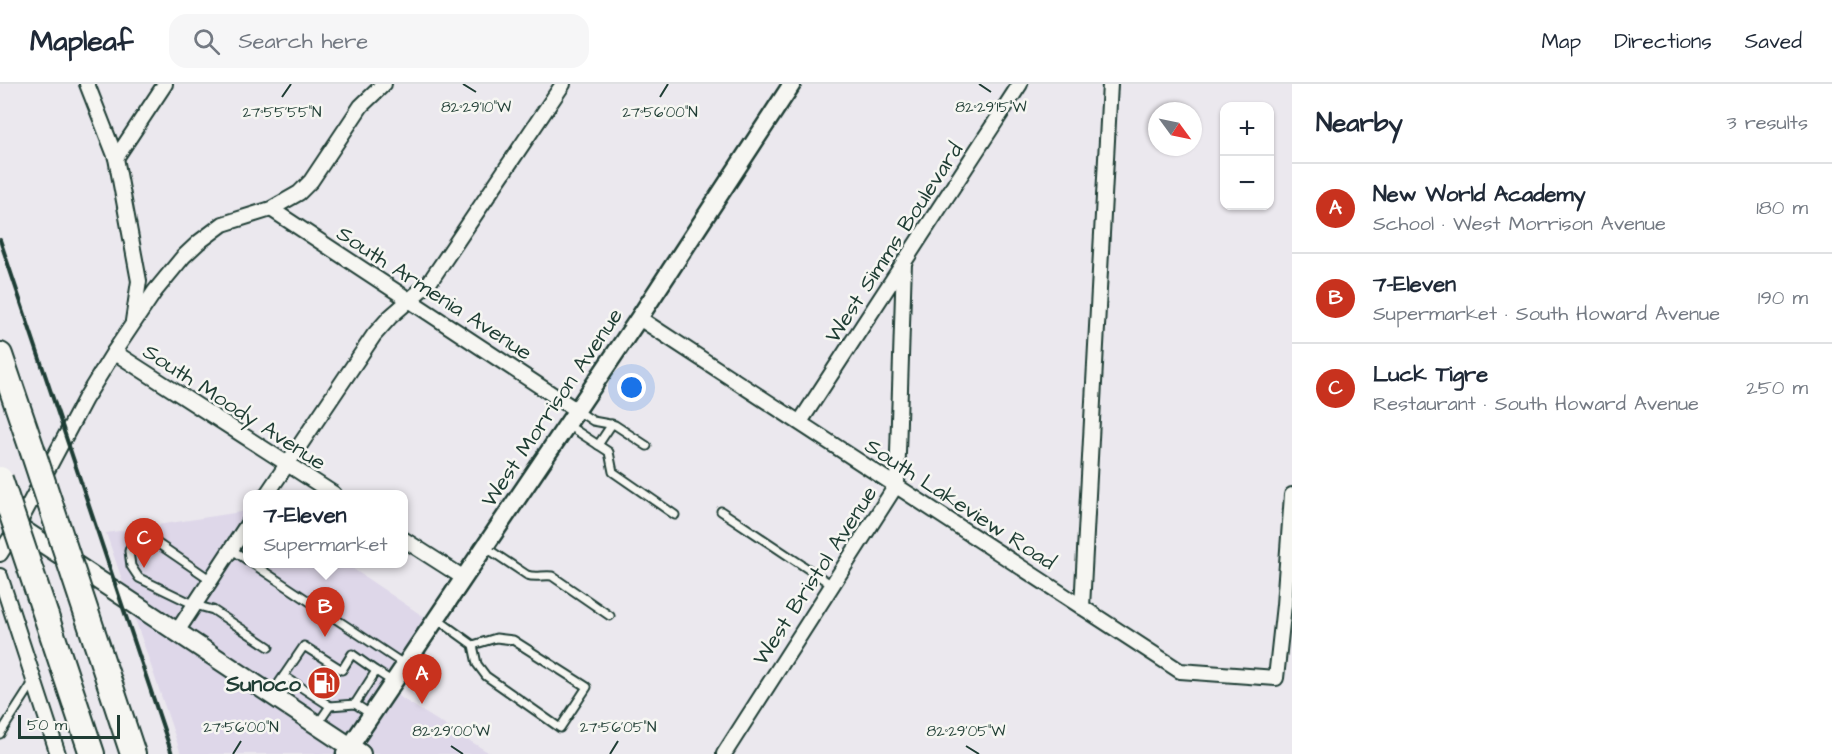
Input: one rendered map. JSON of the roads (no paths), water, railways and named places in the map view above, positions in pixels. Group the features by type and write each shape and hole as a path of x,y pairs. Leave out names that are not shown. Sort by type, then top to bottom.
{"highway":[{"path":"0,355 133,754"},
{"path":"0,479 92,754"}],"main road":[{"path":"0,514 317,725 352,752"}],"street":[{"path":"87,84 117,158 139,281 132,326"},
{"path":"117,158 165,84"},
{"path":"0,554 17,527 85,399 156,291 183,257 223,224 271,209 299,193 311,181 361,106 384,84"},
{"path":"270,490 374,335 390,316 429,284 563,84"},
{"name":"West Morrison Avenue","path":"352,752 372,715 639,318 792,84"},
{"name":"West Simms Boulevard","path":"800,422 1020,84"},
{"path":"1082,607 1110,84"},
{"name":"South Armenia Avenue","path":"271,209 576,410"},
{"name":"West Bristol Avenue","path":"724,754 897,484 904,262"},
{"name":"South Lakeview Road","path":"639,318 897,484 1180,671 1276,678 1284,605"},
{"name":"South Moody Avenue","path":"114,352 326,490"},
{"path":"1284,605 1292,495"},
{"path":"176,633 243,531"},
{"path":"408,542 464,578"},
{"path":"0,576 58,754"},
{"path":"1284,605 1292,593"}],"lane":[{"path":"576,410 593,421 612,424 647,446"},
{"path":"566,424 609,452 613,472 675,515"},
{"path":"598,445 612,424"},
{"path":"721,511 832,585"},
{"path":"211,580 154,541 140,534 134,536 129,551 131,566 139,578 195,605 213,610 269,647"},
{"path":"485,547 527,575 552,576 610,616"},
{"path":"231,549 243,557"},
{"path":"259,568 405,665"},
{"path":"437,619 473,645 477,664 486,676 560,728 588,687 513,640 496,638 473,645"},
{"path":"271,695 304,646 321,662 340,674 352,654 394,682"},
{"path":"355,704 376,671"},
{"path":"284,676 324,697 330,706"},
{"path":"0,734 34,681"},
{"path":"330,706 355,704 372,715"},
{"path":"317,725 330,706"}],"railway":[{"path":"0,240 172,754"}],"place":[{"name":"Luck Tigre","path":"144,568"},
{"name":"7-Eleven","path":"325,637"},
{"name":"Sunoco","path":"324,683"},
{"name":"New World Academy","path":"422,704"}]}
